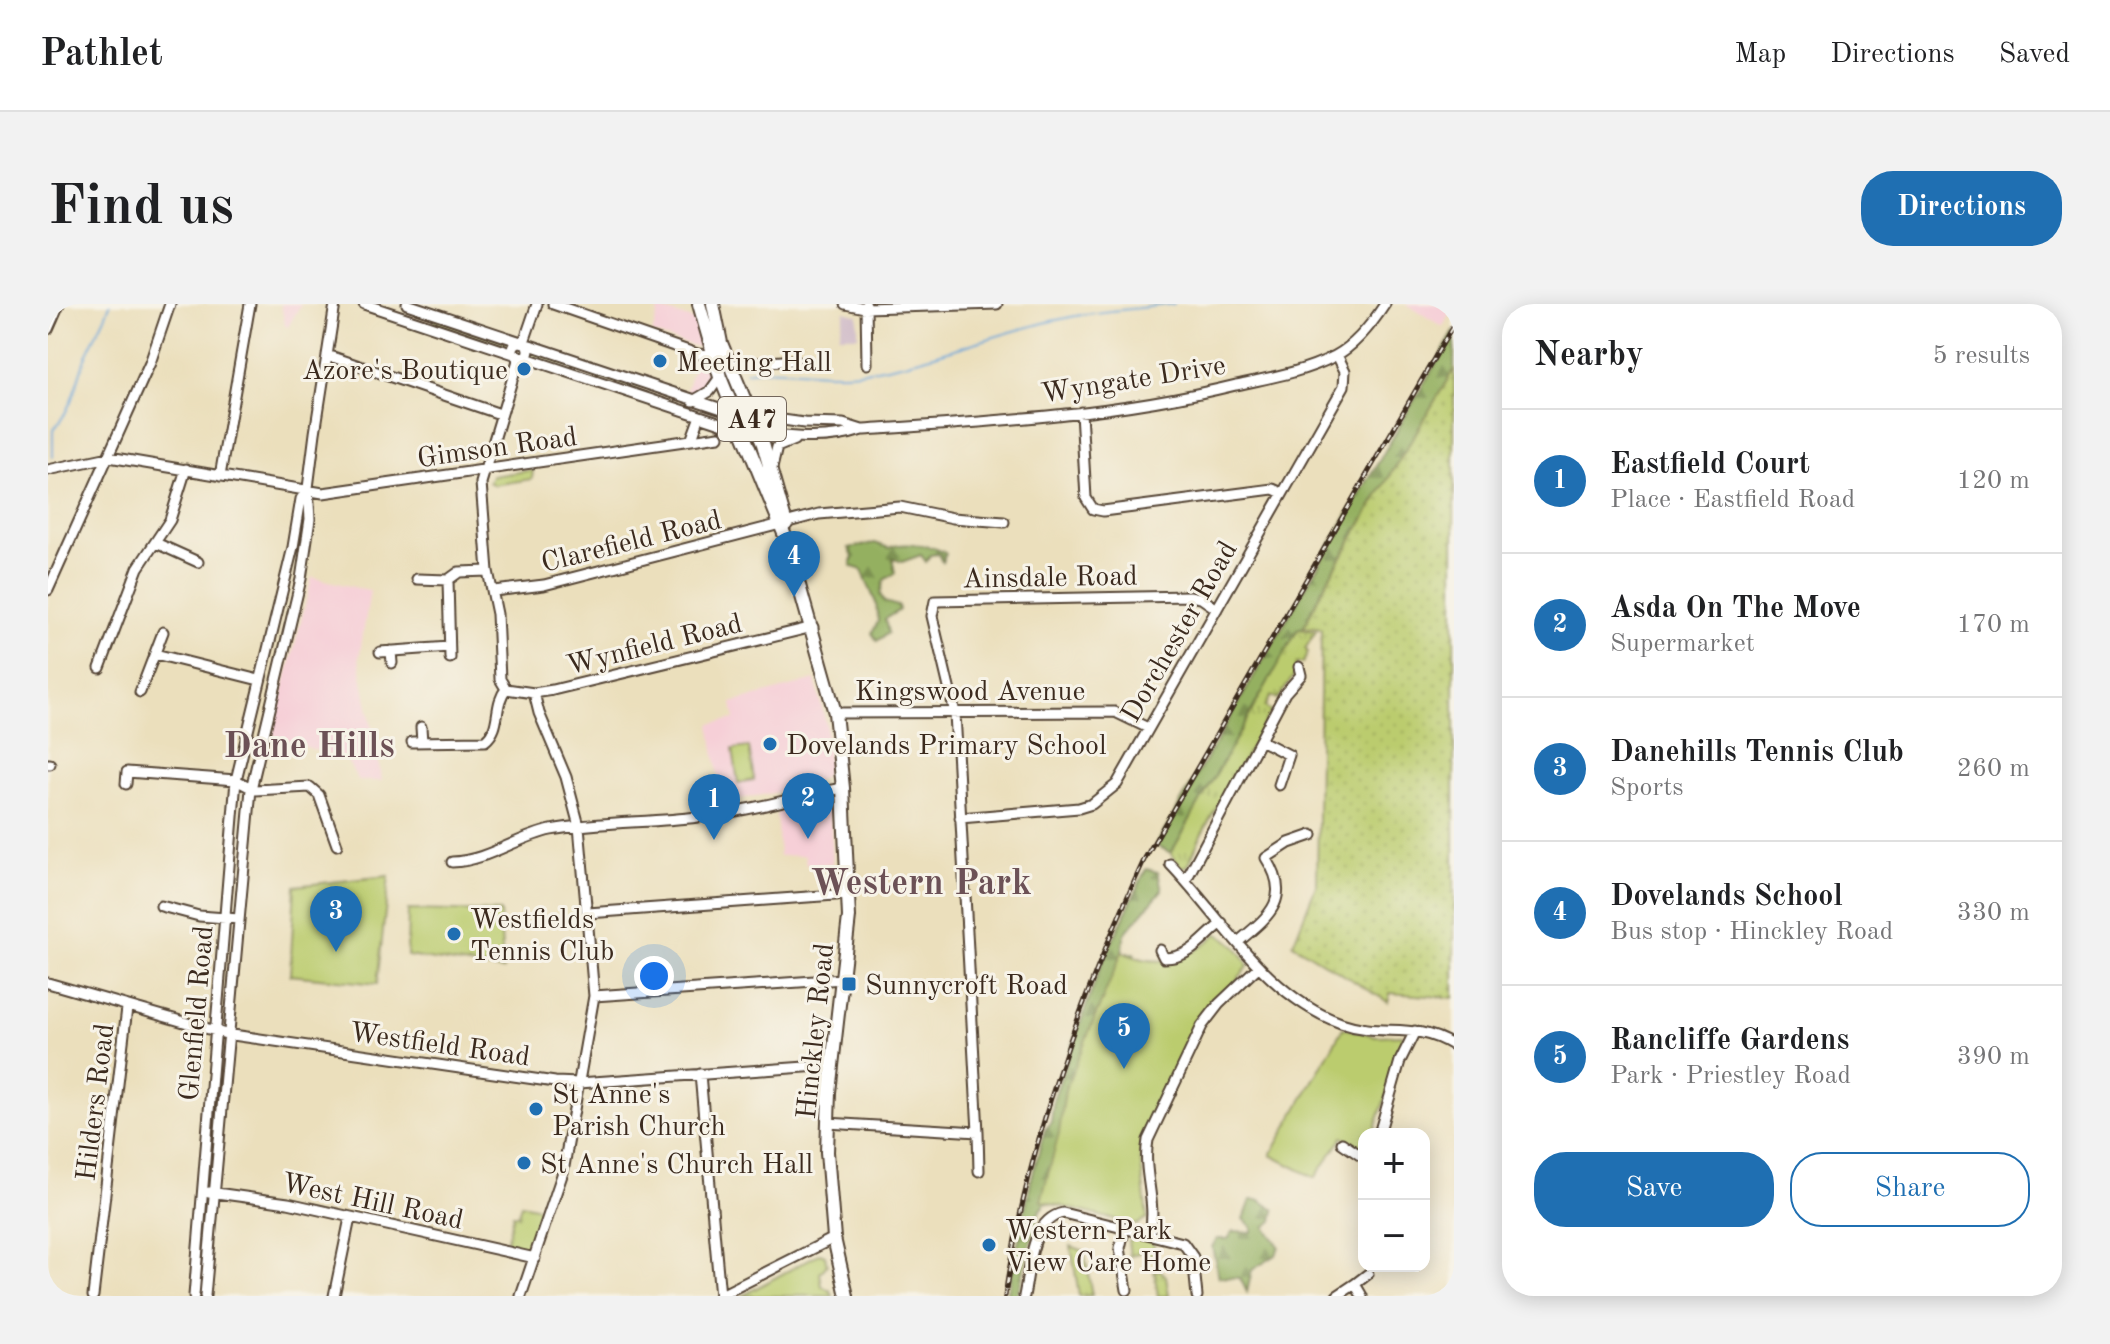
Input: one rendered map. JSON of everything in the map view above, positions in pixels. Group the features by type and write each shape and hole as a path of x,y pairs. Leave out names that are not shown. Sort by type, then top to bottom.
{"main road":[{"name":"Hinckley Road","path":"699,304 720,377 783,528"},
{"name":"Hinckley Road","path":"713,304 729,365 759,432 772,473 783,528 835,713 849,894 827,1123 828,1181 834,1238 847,1296"}],"street":[{"path":"48,329 59,304"},
{"path":"48,590 150,363 167,304"},
{"path":"220,476 250,304"},
{"name":"Glenfield Road","path":"194,1296 202,1191 221,1033 239,919 251,789 289,636 310,519 308,488 335,304"},
{"name":"Wyngate Drive","path":"364,304 742,429 805,437 841,437 862,430 1081,412 1203,393 1305,369 1337,355 1372,325 1385,304"},
{"name":"Wyngate Drive","path":"407,304 734,413 843,424 862,430"},
{"path":"421,727 417,742 485,741 496,726 496,706 506,689 500,679 494,591 488,571 482,469 519,357 514,347 524,342 537,304"},
{"path":"553,304 697,354 712,355"},
{"path":"845,304 997,304"},
{"path":"866,306 867,364"},
{"path":"427,326 432,312"},
{"path":"327,355 500,414"},
{"name":"Dorchester Road","path":"960,818 1065,810 1092,804 1117,784 1344,386 1345,371 1337,355"},
{"path":"729,365 795,360"},
{"path":"693,401 710,391 720,377"},
{"path":"1081,412 1086,498 1093,509 1103,511 1273,489 1282,493"},
{"path":"692,438 700,416"},
{"name":"Gimson Road","path":"109,457 308,488 323,493 719,436"},
{"path":"772,473 777,447 805,437"},
{"path":"48,470 109,457"},
{"path":"100,668 132,581 170,520 186,469"},
{"name":"Glenfield Road","path":"205,1296 214,1193 224,918 236,780 301,499 308,488"},
{"name":"Clarefield Road","path":"494,591 544,585 783,528 819,514 900,507 953,518 1004,522"},
{"path":"156,543 198,562"},
{"path":"422,582 448,580 459,572 488,571"},
{"path":"448,580 450,658"},
{"name":"Ainsdale Road","path":"979,1171 955,713 932,616 933,605 938,600 1189,596 1201,598 1217,609"},
{"name":"Wynfield Road","path":"506,689 534,693 813,627"},
{"path":"140,692 163,632"},
{"path":"272,632 289,636"},
{"path":"380,652 449,647"},
{"path":"391,651 392,663"},
{"path":"155,654 259,680"},
{"path":"1186,880 1285,693 1303,674"},
{"path":"521,1296 563,1172 594,996 579,826 566,777 539,713 534,693"},
{"name":"Kingswood Avenue","path":"835,713 1120,712 1148,728"},
{"path":"246,735 263,740"},
{"path":"1260,740 1289,755 1300,756"},
{"path":"1279,785 1289,755"},
{"path":"126,784 127,772 236,780 251,789 304,786 315,790 337,845"},
{"path":"452,862 482,856 521,837 579,826 722,814 843,788"},
{"path":"1238,942 1264,920 1277,898 1277,876 1263,855 1306,834"},
{"path":"1170,864 1275,983 1340,1023 1370,1029 1429,1032 1450,1044"},
{"path":"588,913 849,894"},
{"path":"161,906 239,919"},
{"path":"1157,955 1171,958 1191,952 1222,923"},
{"path":"1150,1233 1153,1215 1145,1157 1148,1140 1202,1026 1219,1004 1259,966"},
{"path":"594,996 843,979"},
{"name":"Westfield Road","path":"48,983 221,1033 514,1077 579,1083 833,1065"},
{"name":"Hilders Road","path":"93,1296 127,1008"},
{"path":"1381,1128 1400,1061 1415,1031"},
{"path":"700,1074 720,1296 834,1238"},
{"path":"827,1123 978,1132"},
{"path":"1342,1143 1358,1154"},
{"name":"West Hill Road","path":"202,1191 288,1203 535,1258"},
{"path":"1024,1296 1037,1237 1049,1218 1069,1214 1177,1240 1189,1248 1195,1265 1197,1296"},
{"path":"334,1296 350,1218"},
{"path":"1125,1227 1120,1248 1127,1290"},
{"path":"1337,1296 1368,1274"},
{"path":"1355,1284 1362,1296"}],"shaded area":[{"path":"281,304 301,304 288,327 285,326"},
{"path":"1406,304 1454,304 1454,307 1443,327"},
{"path":"659,309 696,321 702,348 652,334"},
{"path":"845,311 858,315 858,336 839,336"},
{"path":"696,358 707,362 708,380 698,391 686,391"},
{"path":"312,577 370,591 359,659 382,781 359,781 347,761 272,735"},
{"name":"Dovelands Primary School","path":"815,680 826,724 828,764 825,776 808,787 722,802 710,724 735,719 732,703"},
{"path":"819,802 830,808 833,864 806,865 805,855 779,856 776,813"}],"green space":[{"path":"436,317 510,341 507,347 434,323"},
{"path":"1454,332 1454,369 1322,589 1304,627 1298,629 1171,853 1156,845"},
{"path":"535,349 609,374 641,392 532,356"},
{"path":"1454,369 1454,998 1390,993 1388,1002 1293,944 1317,883 1321,629 1304,627 1322,590"},
{"path":"533,470 532,479 494,485 489,482 492,476"},
{"path":"875,543 889,548 919,545 946,554 942,562 938,554 930,555 926,562 921,555 902,562 892,558 895,573 884,580 880,594 884,602 898,606 899,610 885,619 888,633 877,641 872,633 878,622 876,603 862,570 851,566 853,557 849,548"},
{"path":"1298,629 1316,631 1305,649 1308,652 1303,663 1296,664 1295,674 1278,699 1271,696 1265,707 1271,711 1201,835 1188,866 1181,867 1171,853"},
{"path":"749,747 754,780 738,783 733,749"},
{"path":"1146,869 1158,872 1162,890 1125,933 1122,953 1134,953 1138,962 1064,1206 1046,1203 1039,1212 1017,1296 1007,1296 1031,1181 1045,1129 1051,1122 1054,1097 1100,968"},
{"path":"389,876 377,984 290,975 295,886"},
{"name":"Westfields Tennis Club","path":"408,910 500,912 503,970 407,956"},
{"path":"1217,934 1236,947 1248,967 1197,1025 1143,1137 1140,1155 1147,1219 1136,1225 1041,1201 1059,1133 1065,1090 1122,952 1149,960 1172,960 1195,951"},
{"path":"1343,1028 1376,1036 1402,1035 1405,1040 1375,1128 1358,1128 1358,1146 1343,1137 1315,1178 1271,1155"},
{"path":"1251,1200 1260,1200 1275,1210 1273,1221 1265,1227 1279,1246 1276,1255 1252,1270 1247,1292 1240,1278 1219,1277 1212,1247 1217,1239 1228,1239 1233,1231 1252,1232 1252,1227 1244,1219"},
{"path":"521,1204 540,1208 528,1248 506,1243 513,1214 518,1215"},
{"path":"1141,1237 1141,1240 1153,1240 1155,1253 1147,1255 1146,1250 1130,1256 1128,1241"},
{"path":"1071,1246 1084,1251 1092,1295 1079,1296"},
{"path":"820,1253 825,1255 827,1265 820,1273 822,1286 833,1296 742,1296"},
{"path":"1160,1270 1166,1276 1169,1296 1158,1296 1154,1271"}],"waterway":[{"path":"53,457 53,430 70,404 86,356 110,304"},
{"path":"745,372 859,372 911,361 1066,318 1174,304"}],"railway":[{"path":"1005,1296 1027,1182 1059,1072 1099,964 1145,858 1454,324"}],"place":[{"name":"Meeting Hall","path":"660,361"},
{"name":"Azore's Boutique","path":"524,369"},
{"name":"Dovelands School","path":"794,597"},
{"name":"Dovelands Primary School","path":"770,744"},
{"name":"Asda On The Move","path":"808,839"},
{"name":"Eastfield Court","path":"714,840"},
{"name":"Westfields Tennis Club","path":"454,934"},
{"name":"Danehills Tennis Club","path":"336,952"},
{"name":"Sunnycroft Road","path":"849,984"},
{"name":"Rancliffe Gardens","path":"1124,1069"},
{"name":"St Anne's Parish Church","path":"536,1109"},
{"name":"St Anne's Church Hall","path":"524,1163"},
{"name":"Western Park View Care Home","path":"989,1245"}],"district":[{"name":"Dane Hills","path":"309,744"},
{"name":"Western Park","path":"921,881"}]}
